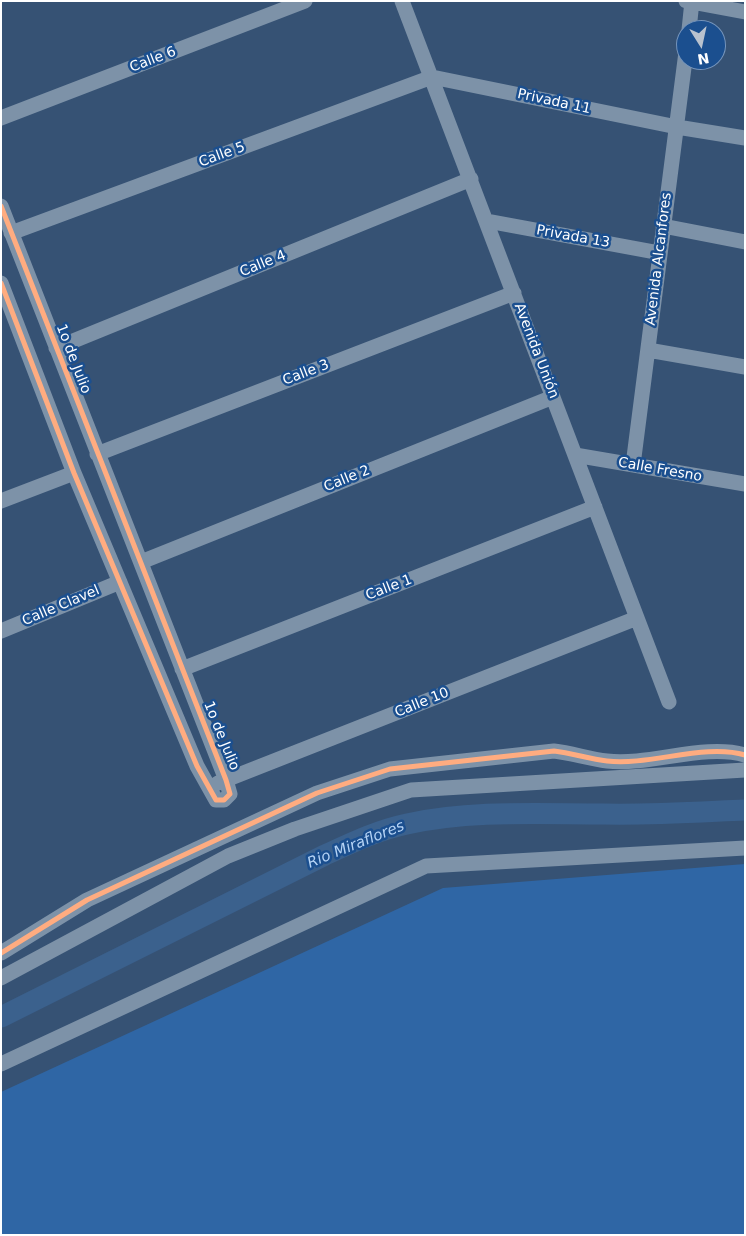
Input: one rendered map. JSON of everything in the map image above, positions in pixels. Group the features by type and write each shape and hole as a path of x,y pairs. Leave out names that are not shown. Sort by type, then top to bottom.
{"street":[{"name":"Calle 6","path":"1,118 305,1"},
{"name":"Avenida Unión","path":"402,1 669,702"},
{"path":"689,20 690,2 745,12"},
{"name":"Avenida Alcanfores","path":"633,465 684,70"},
{"name":"Privada 11","path":"432,77 745,138"},
{"name":"Calle 5","path":"11,232 432,77"},
{"name":"Calle 4","path":"56,348 471,179"},
{"name":"1o de Julio","path":"1,206 226,780"},
{"name":"Privada 13","path":"487,221 660,253"},
{"path":"663,226 745,242"},
{"path":"1,284 74,472 120,582"},
{"name":"Calle 3","path":"97,454 514,293"},
{"path":"648,350 745,367"},
{"name":"Calle 2","path":"141,562 553,397"},
{"name":"Calle Fresno","path":"575,455 745,484"},
{"path":"1,501 74,472"},
{"name":"Calle 1","path":"182,669 595,507"},
{"name":"Calle Clavel","path":"1,631 120,582"},
{"name":"Calle 10","path":"120,582 207,788 637,618"},
{"path":"1,953 87,900 317,793 390,768 554,751 576,753 607,761 662,759 700,752 745,755"},
{"path":"1,978 228,856 295,829 411,790 745,770"},
{"path":"1,1064 426,866 745,848"}],"shaded area":[{"path":"745,864 745,1235 1,1235 1,1092 443,888"}],"waterway":[{"name":"Rio Miraflores","path":"1,1017 325,855 365,837 396,827 431,820 480,815 530,813 639,814 745,810"}],"cycle path":[{"path":"1,206 226,780 230,794 224,800 216,800 197,766 74,473 1,283"},
{"path":"1,953 87,900 317,793 390,769 554,751 600,760 624,762 712,752 729,752 745,755"}]}
